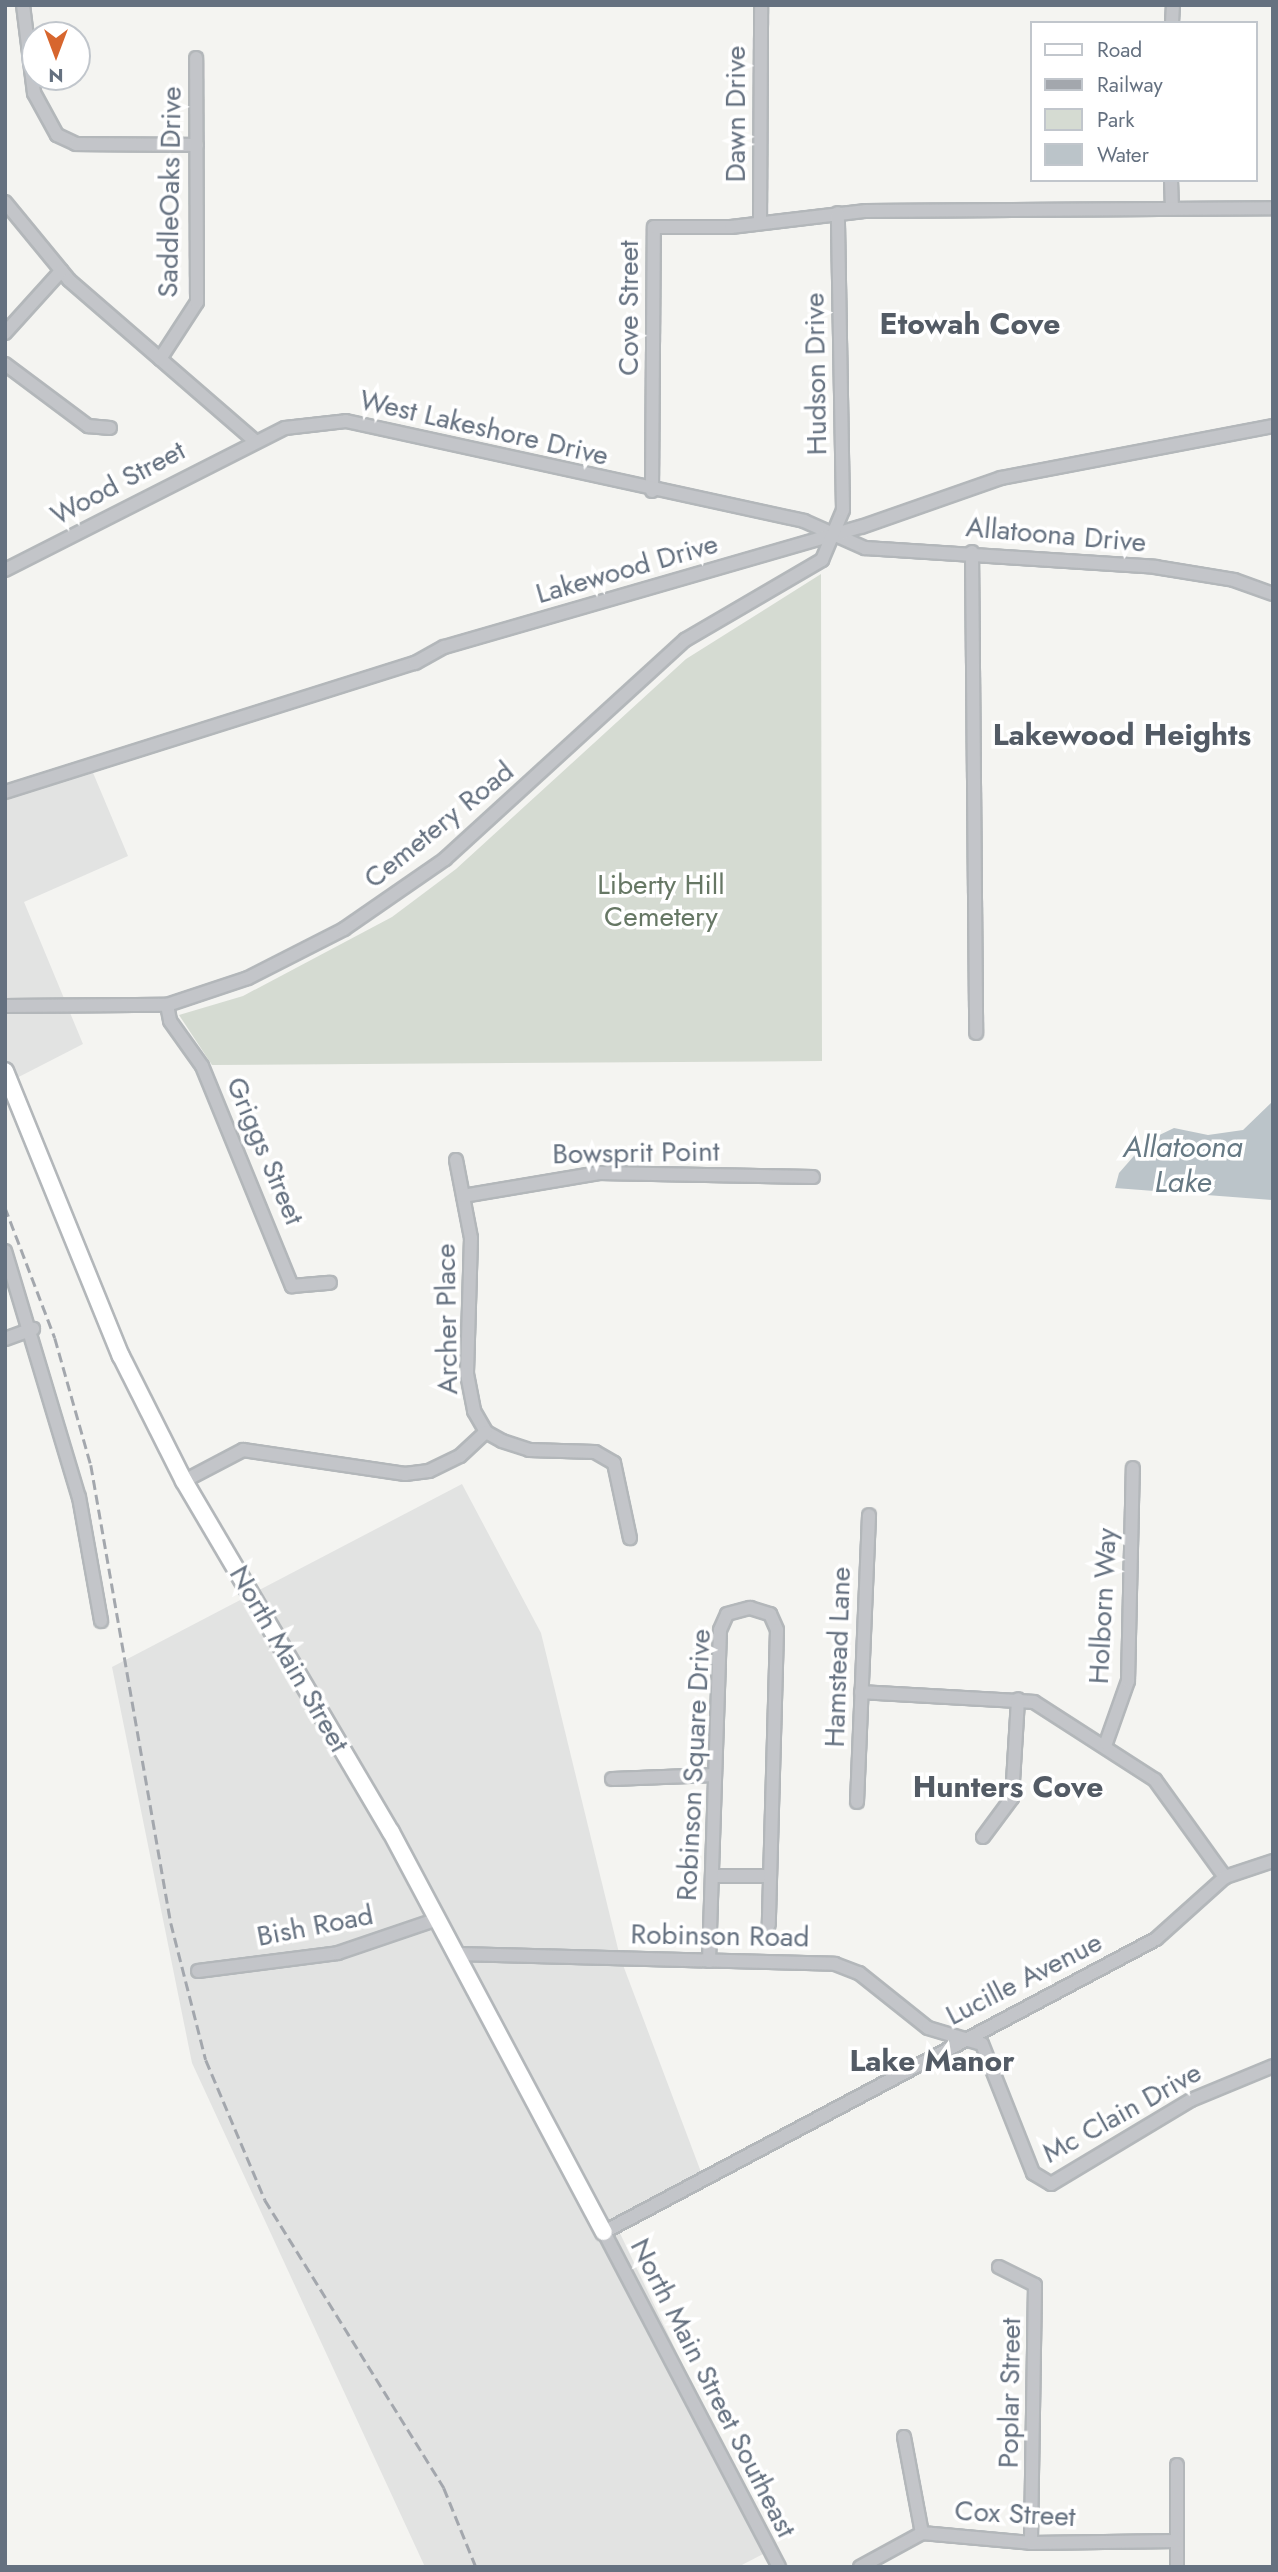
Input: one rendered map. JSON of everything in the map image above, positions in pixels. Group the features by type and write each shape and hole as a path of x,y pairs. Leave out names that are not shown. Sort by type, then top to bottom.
{"main road":[{"name":"North Main Street","path":"5,1071 121,1356 184,1481 458,1954 604,2232"}],"street":[{"path":"23,5 34,93 57,135 76,144 198,145"},
{"name":"Dawn Drive","path":"760,223 761,5"},
{"name":"SaddleOaks Drive","path":"160,359 197,302 196,58"},
{"path":"1171,182 1172,208"},
{"path":"5,202 61,271 255,441"},
{"name":"Cove Street","path":"652,491 654,227 760,223 838,213 1273,208"},
{"name":"Hudson Drive","path":"835,534 843,510 838,213"},
{"path":"5,332 61,271"},
{"path":"5,364 88,426 110,428"},
{"name":"West Lakeshore Drive","path":"255,441 285,428 346,421 652,491 804,520 835,534"},
{"name":"Lakewood Drive","path":"5,792 415,663 477,637 835,534 1001,478 1273,426"},
{"name":"Wood Street","path":"5,570 255,441"},
{"name":"Allatoona Drive","path":"835,534 865,548 972,552 1155,567 1234,580 1273,594"},
{"name":"Cemetery Road","path":"5,1006 167,1005 248,978 389,901 496,814 685,640 822,560 835,534"},
{"path":"972,552 976,1033"},
{"name":"Griggs Street","path":"167,1005 170,1021 208,1078 292,1286 330,1283"},
{"name":"Archer Place","path":"456,1160 471,1238 468,1391 486,1432"},
{"name":"Bowsprit Point","path":"463,1196 599,1173 813,1177"},
{"path":"5,1251 33,1329 79,1497 101,1621"},
{"path":"5,1339 33,1329"},
{"path":"184,1481 243,1450 405,1474 429,1471 460,1456 486,1432 529,1450 595,1452 614,1463 630,1538"},
{"name":"Holborn Way","path":"1106,1743 1128,1681 1133,1468"},
{"name":"Hamstead Lane","path":"857,1802 869,1515"},
{"name":"Robinson Square Drive","path":"709,1961 720,1630 727,1614 750,1608 770,1614 777,1630 769,1876"},
{"path":"861,1692 1018,1699 1106,1743 1155,1780 1225,1878"},
{"path":"983,1837 1012,1798 1018,1699"},
{"path":"612,1779 715,1775"},
{"name":"Lucille Avenue","path":"604,2232 774,2147 957,2039 1156,1939 1225,1878 1273,1861"},
{"path":"712,1875 769,1876 769,1925"},
{"name":"Bish Road","path":"198,1971 338,1953 438,1919"},
{"name":"Robinson Road","path":"458,1954 835,1964 859,1973 928,2028 957,2039"},
{"name":"Mc Clain Drive","path":"957,2039 982,2044 1033,2173 1054,2185 1191,2100 1273,2066"},
{"name":"North Main Street Southeast","path":"604,2232 778,2566"},
{"name":"Poplar Street","path":"999,2267 1035,2285 1031,2543"},
{"path":"904,2437 922,2533"},
{"path":"1177,2465 1177,2567"},
{"name":"Cox Street","path":"860,2567 922,2533 1031,2543 1177,2542"}],"shaded area":[{"path":"91,768 128,856 24,902 83,1044 5,1084 5,797"},
{"path":"462,1484 541,1633 620,1957 704,2180 617,2227 771,2550 738,2567 425,2567 192,2063 112,1667"}],"green space":[{"name":"Liberty Hill Cemetery","path":"821,574 822,1061 212,1065 179,1015 243,996 392,917 456,869 686,659"}],"water":[{"name":"Allatoona Lake","path":"1273,1101 1273,1200 1115,1188 1119,1173 1147,1141 1174,1128 1208,1135 1243,1130"}],"railway":[{"path":"5,1207 55,1338 91,1465 171,1923 206,2060 265,2200 444,2488 476,2567"}],"district":[{"name":"Etowah Cove","path":"970,324"},
{"name":"Lakewood Heights","path":"1122,735"},
{"name":"Hunters Cove","path":"1008,1787"},
{"name":"Lake Manor","path":"932,2061"}]}
